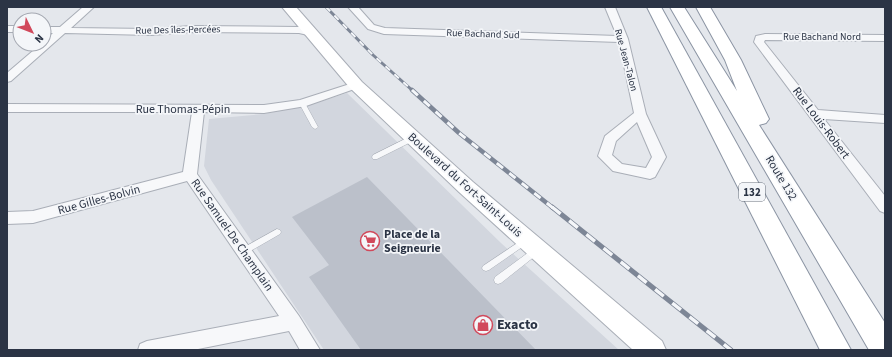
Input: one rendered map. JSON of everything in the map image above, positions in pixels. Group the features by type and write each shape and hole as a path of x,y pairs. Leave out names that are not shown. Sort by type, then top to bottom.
{"highway":[{"name":"132","path":"654,7 836,350"},
{"name":"Route 132","path":"677,7 885,349"},
{"path":"703,7 733,60 789,190"}],"street":[{"path":"7,79 89,7"},
{"name":"Boulevard du Fort-Saint-Louis","path":"289,7 356,85 413,138 653,350"},
{"name":"Rue Bachand Sud","path":"353,7 371,26 384,31 623,39"},
{"name":"Rue Jean-Talon","path":"610,7 623,39 640,114 660,157 650,174 618,168 605,156 610,139 640,114"},
{"name":"Rue Des îles-Percées","path":"52,30 152,32 191,29 299,30 312,33"},
{"name":"Rue Bachand Nord","path":"760,38 885,38"},
{"name":"Rue Louis-Robert","path":"760,38 759,42 885,207"},
{"name":"Rue Thomas-Pépin","path":"7,108 198,110 264,109 302,104 356,85"},
{"name":"Rue Samuel-De Champlain","path":"198,110 190,176 244,251 311,350"},
{"path":"814,114 885,118"},
{"name":"Rue Gilles-Bolvin","path":"7,218 33,218 190,176"},
{"path":"147,350 293,322"}],"lane":[{"path":"302,104 315,127"},
{"path":"375,157 413,138"},
{"path":"244,251 277,232"},
{"path":"486,268 532,244"},
{"path":"498,280 532,244"}],"shaded area":[{"path":"347,93 501,243 619,350 324,350 211,180 204,166 209,119 263,114 306,106"}],"building":[{"name":"Place de la Seigneurie","path":"367,177 536,350 361,350 309,277 329,265 292,217"}],"railway":[{"path":"326,7 373,55 413,91"},
{"path":"412,90 459,133 553,208"},
{"path":"552,207 731,350"}],"place":[{"name":"Place de la Seigneurie","path":"370,241"},
{"name":"Exacto","path":"483,325"}]}
